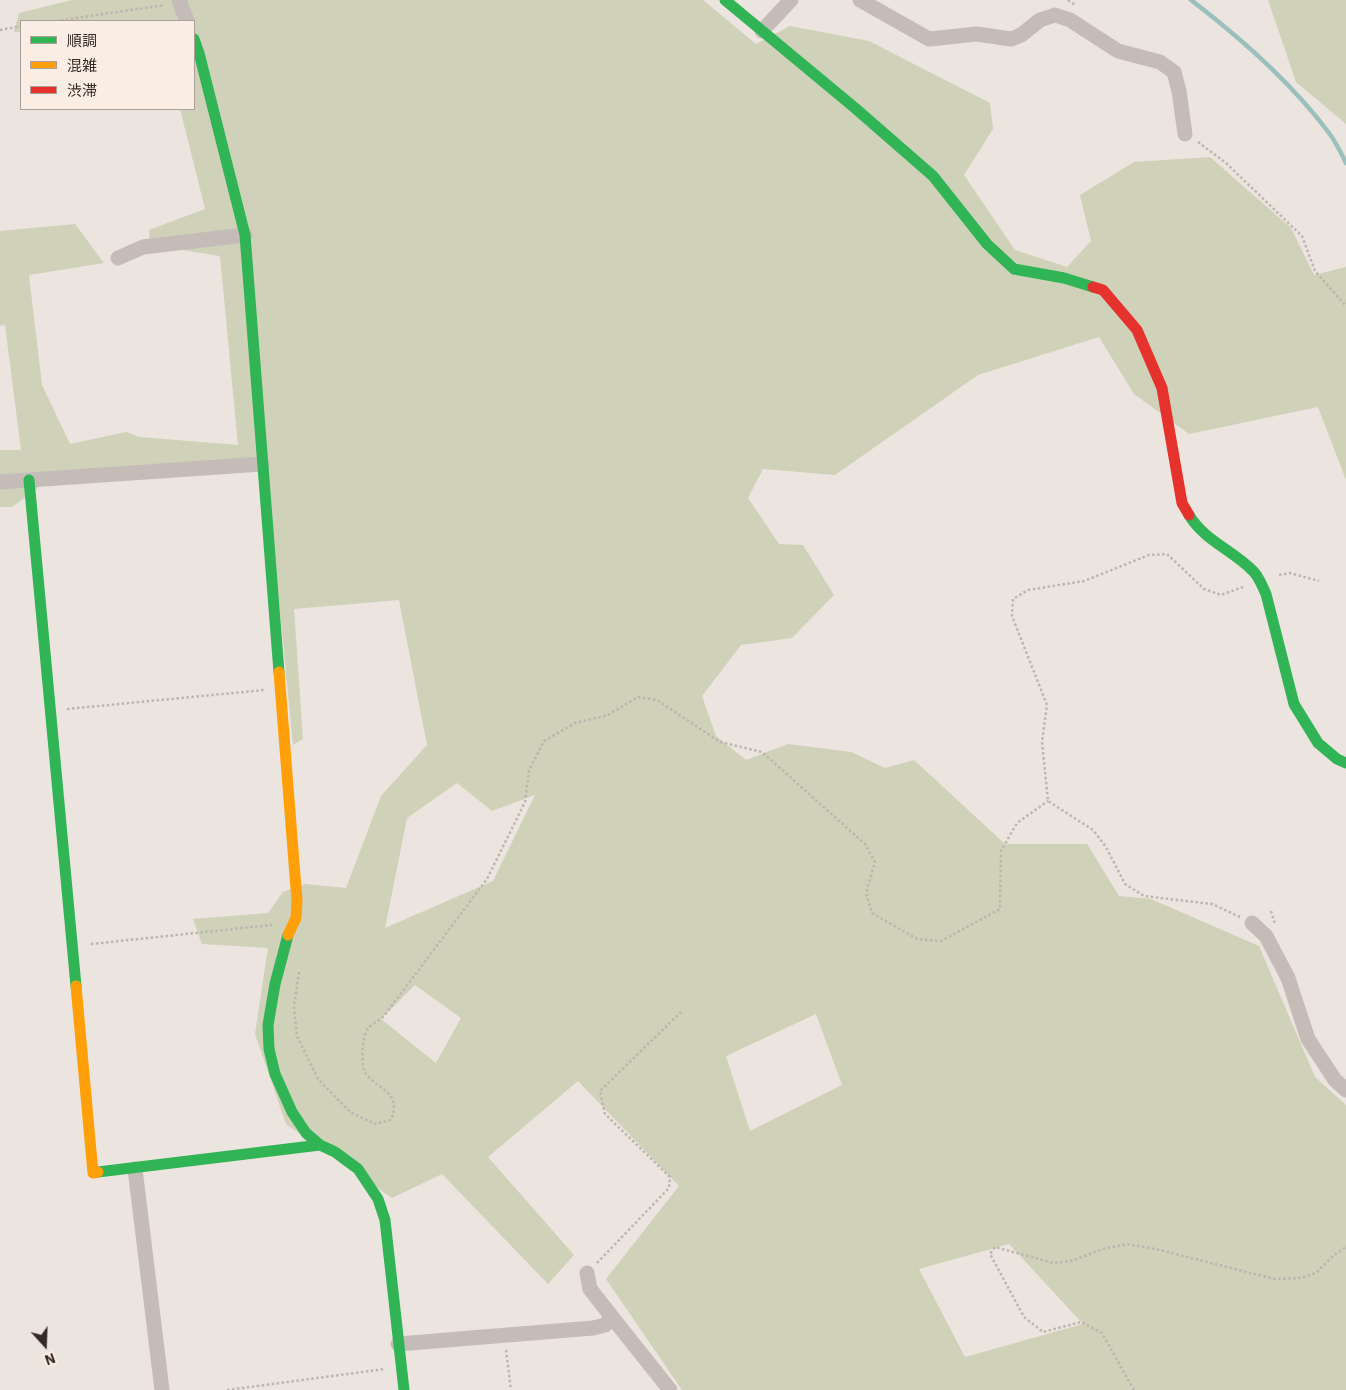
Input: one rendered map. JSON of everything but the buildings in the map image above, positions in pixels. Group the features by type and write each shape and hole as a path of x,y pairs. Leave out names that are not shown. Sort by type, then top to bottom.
{"street":[{"path":"725,0 855,108 933,176 987,244 1014,269 1064,278 1102,290 1137,330 1162,388 1182,503 1196,527 1253,570 1260,580 1266,594 1294,704 1318,743 1337,759 1346,763"},
{"path":"762,31 791,0"},
{"path":"860,0 929,39 977,34 1011,39 1021,35 1040,20 1055,15 1070,20 1118,51 1160,62 1174,72 1185,134"},
{"path":"179,1 187,20"},
{"path":"195,42 245,235 297,901 296,918 288,936 275,984 268,1025 269,1049 275,1074 292,1112 306,1133 320,1145 335,1152 358,1169 378,1199 385,1220 404,1390"},
{"path":"118,258 144,247 245,235"},
{"path":"0,482 262,464"},
{"path":"29,480 93,1173 320,1145"},
{"path":"1252,923 1266,936 1288,978 1308,1039 1335,1080 1346,1090"},
{"path":"135,1169 162,1390"},
{"path":"587,1273 590,1288 670,1390"},
{"path":"398,1344 593,1328 605,1325 612,1317"}],"path":[{"path":"62,20 179,1"},
{"path":"0,30 20,26"},
{"path":"1185,134 1226,163 1302,236 1315,271 1346,306"},
{"path":"1048,801 1042,742 1047,704 1012,616 1013,599 1028,590 1084,581 1149,555 1167,554 1204,590 1220,595 1260,580 1290,572 1319,581"},
{"path":"50,711 280,688"},
{"path":"299,970 294,1007 298,1036 318,1078 350,1112 375,1124 391,1120 394,1111 391,1095 365,1073 362,1054 368,1028 384,1016 488,879 525,802 529,770 544,741 575,723 608,715 638,697 658,700 720,742 762,752 865,844 875,862 866,893 872,913 917,939 941,941 1000,909 1001,851 1017,822 1048,801"},
{"path":"1048,801 1093,830 1106,847 1125,884 1144,896 1212,904 1252,923"},
{"path":"72,946 269,926 296,918"},
{"path":"587,1273 669,1188 670,1177 605,1114 600,1091 681,1012"},
{"path":"1134,1390 1102,1333 1081,1322 1042,1332 1024,1317 990,1254 995,1247 1053,1263 1071,1261 1103,1249 1127,1244 1160,1250 1274,1279 1301,1278 1316,1273 1333,1256 1346,1247"},
{"path":"505,1336 511,1390"},
{"path":"228,1390 401,1367"}],"green space":[{"path":"72,0 703,0 756,44 790,26 869,41 990,103 993,129 964,175 1015,250 1067,267 1091,241 1080,195 1134,162 1210,157 1291,228 1314,275 1346,267 1346,480 1318,407 1189,434 1134,394 1099,337 978,375 835,475 763,469 748,498 779,544 803,545 834,595 792,638 741,645 702,696 716,736 746,760 788,744 851,752 885,768 914,760 1005,844 1087,844 1119,896 1151,899 1259,946 1315,1077 1346,1105 1346,1390 682,1390 606,1279 679,1186 578,1081 488,1157 574,1255 548,1284 442,1174 392,1198 286,1124 255,1034 268,948 202,944 193,919 268,913 283,892 305,884 346,888 381,796 427,745 399,600 294,609 303,739 293,745 266,465 52,477 12,507 0,507 0,450 21,450 5,325 0,326 0,231 75,224 104,263 29,275 42,385 70,444 126,432 140,437 238,445 220,256 150,245 149,230 205,209 180,110 195,110 195,20 20,20 20,32 14,32 19,13","holes":["457,783 492,811 535,795 493,881 385,928 407,818","415,985 461,1018 436,1063 381,1019","816,1014 842,1085 750,1131 726,1056","1009,1244 1083,1324 965,1357 919,1269"]},
{"path":"1268,0 1346,0 1346,124 1296,82"}],"waterway":[{"path":"1191,0 1229,30 1299,96 1329,133 1346,163"}],"traffic: fast":[{"path":"725,0 855,108 933,176 987,244 1014,269 1064,278 1093,287"},
{"path":"195,42 245,235 279,672"},
{"path":"29,480 76,986"},
{"path":"1189,515 1202,531 1257,575 1266,594 1294,704 1318,743 1337,759 1346,763"},
{"path":"288,935 275,984 268,1025 269,1049 275,1074 292,1112 306,1133 320,1145 335,1152 358,1169 378,1199 385,1220 404,1390"},
{"path":"98,1172 320,1145"}],"traffic: slow":[{"path":"279,672 297,901 296,918 288,935"},
{"path":"76,986 93,1173 98,1172"}],"traffic: jam":[{"path":"1093,287 1103,290 1137,330 1162,388 1182,503 1189,515"}]}
